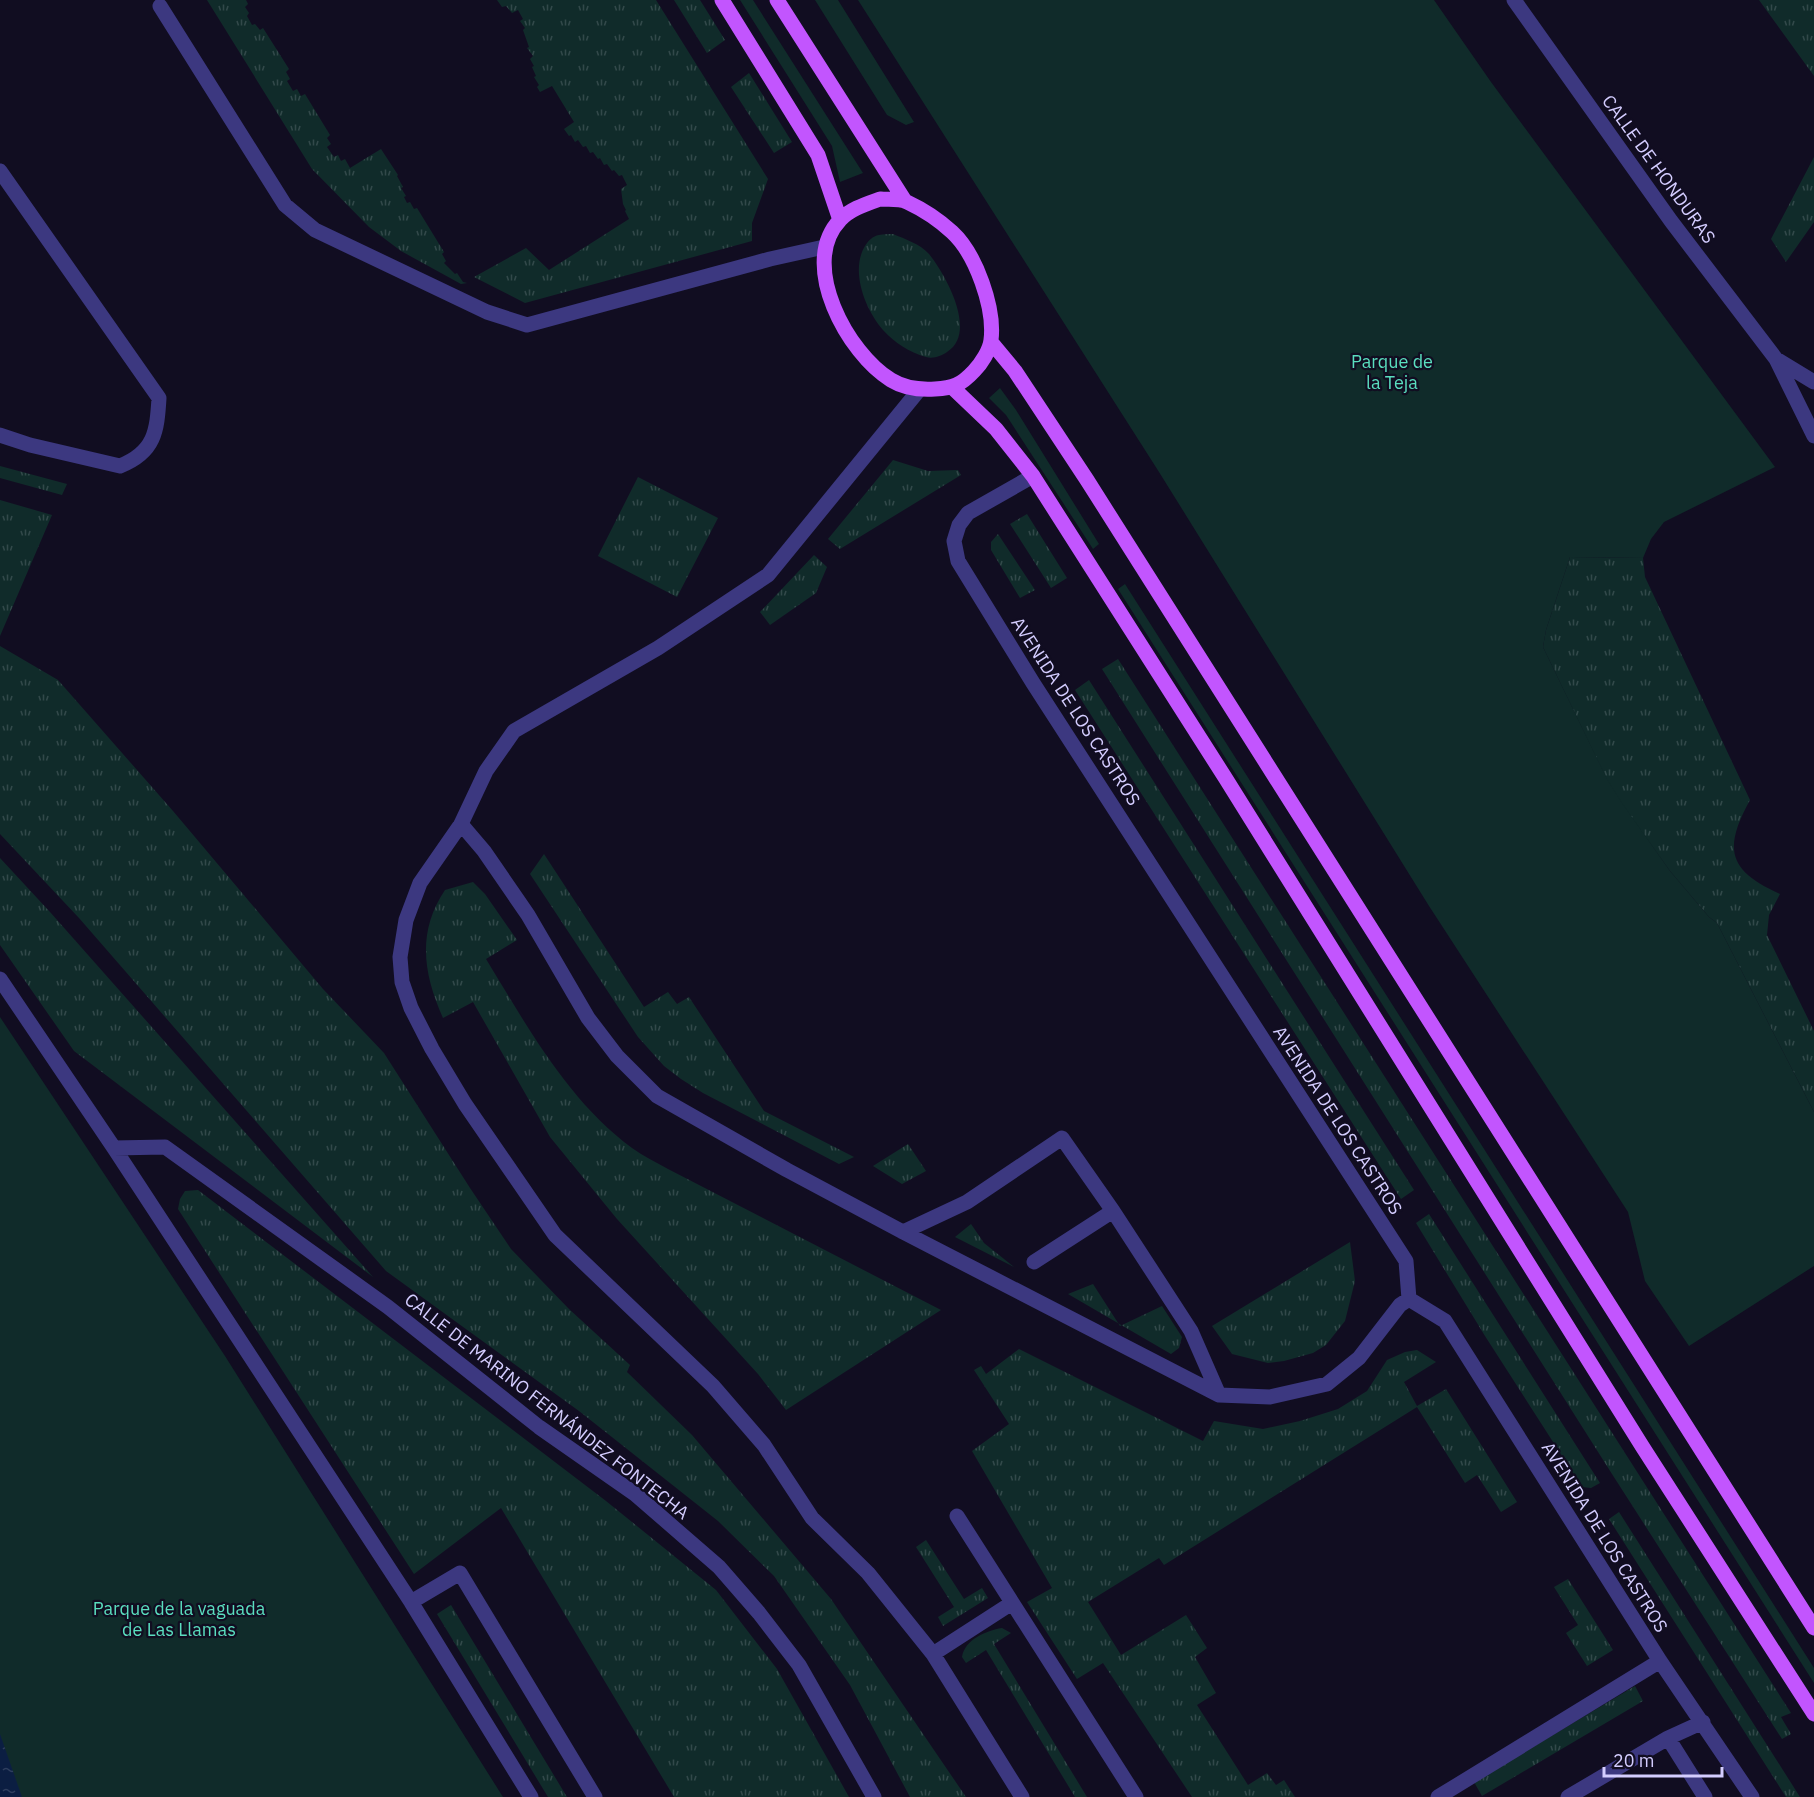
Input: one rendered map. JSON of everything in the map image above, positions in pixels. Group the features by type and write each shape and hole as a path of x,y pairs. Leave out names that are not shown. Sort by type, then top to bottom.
{"main road":[{"path":"722,0 818,155 840,220"},
{"path":"777,0 905,201"},
{"path":"880,199 905,201 932,216 954,233 975,265 992,315 991,342 980,365 969,377 953,388 919,390 891,380 858,351 835,312 826,278 824,247 840,220 863,205 880,199"},
{"path":"991,342 1015,371 1088,480 1814,1628"},
{"path":"953,388 996,429 1033,476 1220,769 1642,1446 1814,1714"}],"street":[{"name":"CALLE DE HONDURAS","path":"1514,0 1671,221 1776,359 1814,436"},
{"path":"160,6 285,205 315,230 487,312 527,325 770,259 824,247"},
{"path":"0,171 159,398 158,429 145,451 132,461 120,466 30,445 0,435"},
{"name":"CALLE DE HONDURAS","path":"1776,359 1814,381"},
{"path":"919,390 768,575 658,648 514,731 486,771 461,824 420,883 406,920 400,957 402,982 411,1008 432,1049 465,1104 555,1234 712,1386 764,1445 812,1518 868,1572 933,1654 1022,1797"},
{"name":"AVENIDA DE LOS CASTROS","path":"1033,476 968,513 959,525 954,541 958,561 1033,683 1402,1253 1406,1261 1409,1299 1445,1321 1660,1661 1752,1797"},
{"path":"461,824 484,850 528,915 588,1018 617,1056 657,1096 787,1170 903,1232 1219,1395 1270,1397 1327,1384 1359,1358 1400,1305 1409,1299"},
{"path":"0,979 114,1148 411,1602 531,1797"},
{"path":"903,1232 967,1202 1062,1138 1113,1211 1191,1331 1219,1395"},
{"name":"CALLE DE MARINO FERNÁNDEZ FONTECHA","path":"114,1148 165,1147 388,1307 539,1427 635,1494 719,1568 759,1613 799,1665 874,1797"},
{"path":"1034,1262 1113,1211"},
{"path":"957,1516 1136,1797"},
{"path":"411,1602 460,1573 595,1797"},
{"path":"933,1654 1012,1603"},
{"path":"1438,1797 1660,1661"},
{"path":"1568,1797 1668,1738 1703,1722"},
{"path":"1668,1738 1705,1797"}],"green space":[{"path":"207,0 246,0 248,4 245,7 249,13 247,16 252,25 255,24 260,30 263,28 289,69 286,72 290,79 287,81 293,91 297,89 301,96 305,94 330,135 327,138 331,144 327,147 334,157 338,155 341,161 345,159 350,168 381,149 398,175 407,203 410,202 414,209 417,208 444,252 442,254 446,261 444,263 455,274 457,273 463,282 467,283 461,284 401,251 369,227 312,169"},
{"path":"497,0 656,0 768,179 752,223 752,241 525,303 474,277 526,248 549,270 629,219 623,204 621,189 627,185 622,175 619,176 614,170 612,171 607,164 604,165 600,158 598,159 593,152 590,153 586,146 583,147 578,140 575,142 564,129 574,122 552,86 540,92 537,87 539,85 534,77 536,76 532,67 534,66 530,59 533,56 527,48 529,47 523,30 525,28 520,21 523,19 518,10 512,13 506,6 502,7"},
{"path":"674,0 700,0 725,40 707,53"},
{"path":"740,0 753,0 863,173 840,182 832,146"},
{"path":"815,0 838,0 914,122 906,125 887,115"},
{"name":"Parque de la Teja","path":"858,0 1434,0 1491,82 1775,467 1664,522 1651,539 1643,558 1570,557 1546,630 1543,647 1607,779 1622,803 1670,871 1709,917 1717,923 1814,1112 1814,1266 1689,1346 1645,1281 1628,1212 1429,906 1159,472"},
{"path":"1759,0 1814,0 1814,76"},
{"path":"749,73 792,142 774,153 731,87"},
{"path":"1814,157 1814,222 1786,262 1771,239"},
{"path":"893,234 917,245 929,254 936,263 956,304 960,332 956,343 940,356 926,357 897,343 876,321 865,301 859,278 859,267 866,244 877,236"},
{"path":"1000,388 1099,544 1093,549 1006,415 989,398"},
{"path":"893,460 928,471 958,470 961,475 840,549 828,539"},
{"path":"0,466 67,484 62,495 0,478"},
{"path":"638,477 718,518 677,597 598,556"},
{"path":"0,500 52,515 0,636"},
{"path":"1027,514 1067,578 1051,588 1010,524"},
{"path":"998,534 1035,590 1020,598 991,550 991,542"},
{"path":"814,555 827,567 816,593 770,625 760,612"},
{"path":"1570,557 1643,558 1645,577 1750,800 1736,832 1735,857 1750,876 1780,894 1769,915 1767,935 1814,1031 1814,1112 1717,923 1709,917 1670,871 1607,780 1543,647 1546,630"},
{"path":"1125,584 1814,1668 1814,1683 1118,589"},
{"path":"0,646 58,680 173,811 323,989 384,1053 511,1249 569,1309 630,1365 627,1372 692,1435 831,1599 966,1797 910,1797 850,1685 774,1576 718,1521 579,1411 386,1271 79,918 0,834"},
{"path":"1118,659 1791,1713 1781,1717 1791,1734 1782,1739 1102,669"},
{"path":"1089,680 1414,1190 1401,1199 1075,690"},
{"path":"544,854 644,1007 668,992 677,1004 689,997 764,1111 854,1157 839,1164 703,1093 664,1066 638,1037 530,874"},
{"path":"0,858 373,1277 74,1051 0,945"},
{"path":"473,882 485,894 517,940 486,959 550,1061 568,1085 609,1129 636,1151 668,1169 941,1310 786,1410 758,1374 617,1219 550,1137 473,1002 443,1018 427,969 427,937 430,921 445,890"},
{"name":"Parque de la vaguada de Las Llamas","path":"0,1017 225,1356 503,1797 0,1797"},
{"path":"908,1144 926,1171 902,1184 873,1166"},
{"path":"198,1190 606,1501 716,1590 777,1669 849,1797 674,1797 501,1508 414,1574 178,1209 185,1191"},
{"path":"1429,1214 1600,1483 1591,1488 1582,1487 1485,1336 1416,1223"},
{"path":"971,1224 984,1243 1014,1267 955,1237"},
{"path":"1350,1242 1355,1281 1345,1321 1326,1345 1313,1353 1268,1363 1232,1354 1212,1326"},
{"path":"1093,1284 1118,1323 1068,1294"},
{"path":"1162,1306 1182,1337 1179,1348 1171,1354 1122,1325"},
{"path":"1019,1349 1203,1441 1214,1421 1263,1429 1300,1421 1338,1409 1367,1391 1387,1360 1405,1352 1417,1350 1436,1362 1404,1382 1417,1406 1446,1389 1517,1502 1501,1512 1477,1475 1465,1483 1417,1407 1164,1565 1159,1558 1088,1602 1121,1655 1186,1615 1207,1648 1195,1657 1216,1693 1197,1705 1248,1785 1267,1773 1276,1785 1284,1780 1295,1797 1192,1797 1103,1663 1077,1679 1027,1602 1052,1588 972,1451 1009,1424 974,1370 981,1366 986,1374"},
{"path":"1619,1512 1800,1797 1786,1797 1609,1519"},
{"path":"926,1540 964,1599 982,1588 988,1598 943,1626 938,1617 954,1607 916,1547"},
{"path":"1568,1579 1613,1650 1587,1666 1566,1633 1578,1625 1554,1587"},
{"path":"451,1605 567,1797 548,1797 437,1614"},
{"path":"1002,1628 1011,1633 994,1644 1087,1797 1075,1797 986,1650 966,1663 962,1657 967,1645 977,1637"},
{"path":"1635,1686 1643,1701 1482,1796 1474,1782"}],"water":[{"path":"0,1734 22,1797 0,1797"}]}
